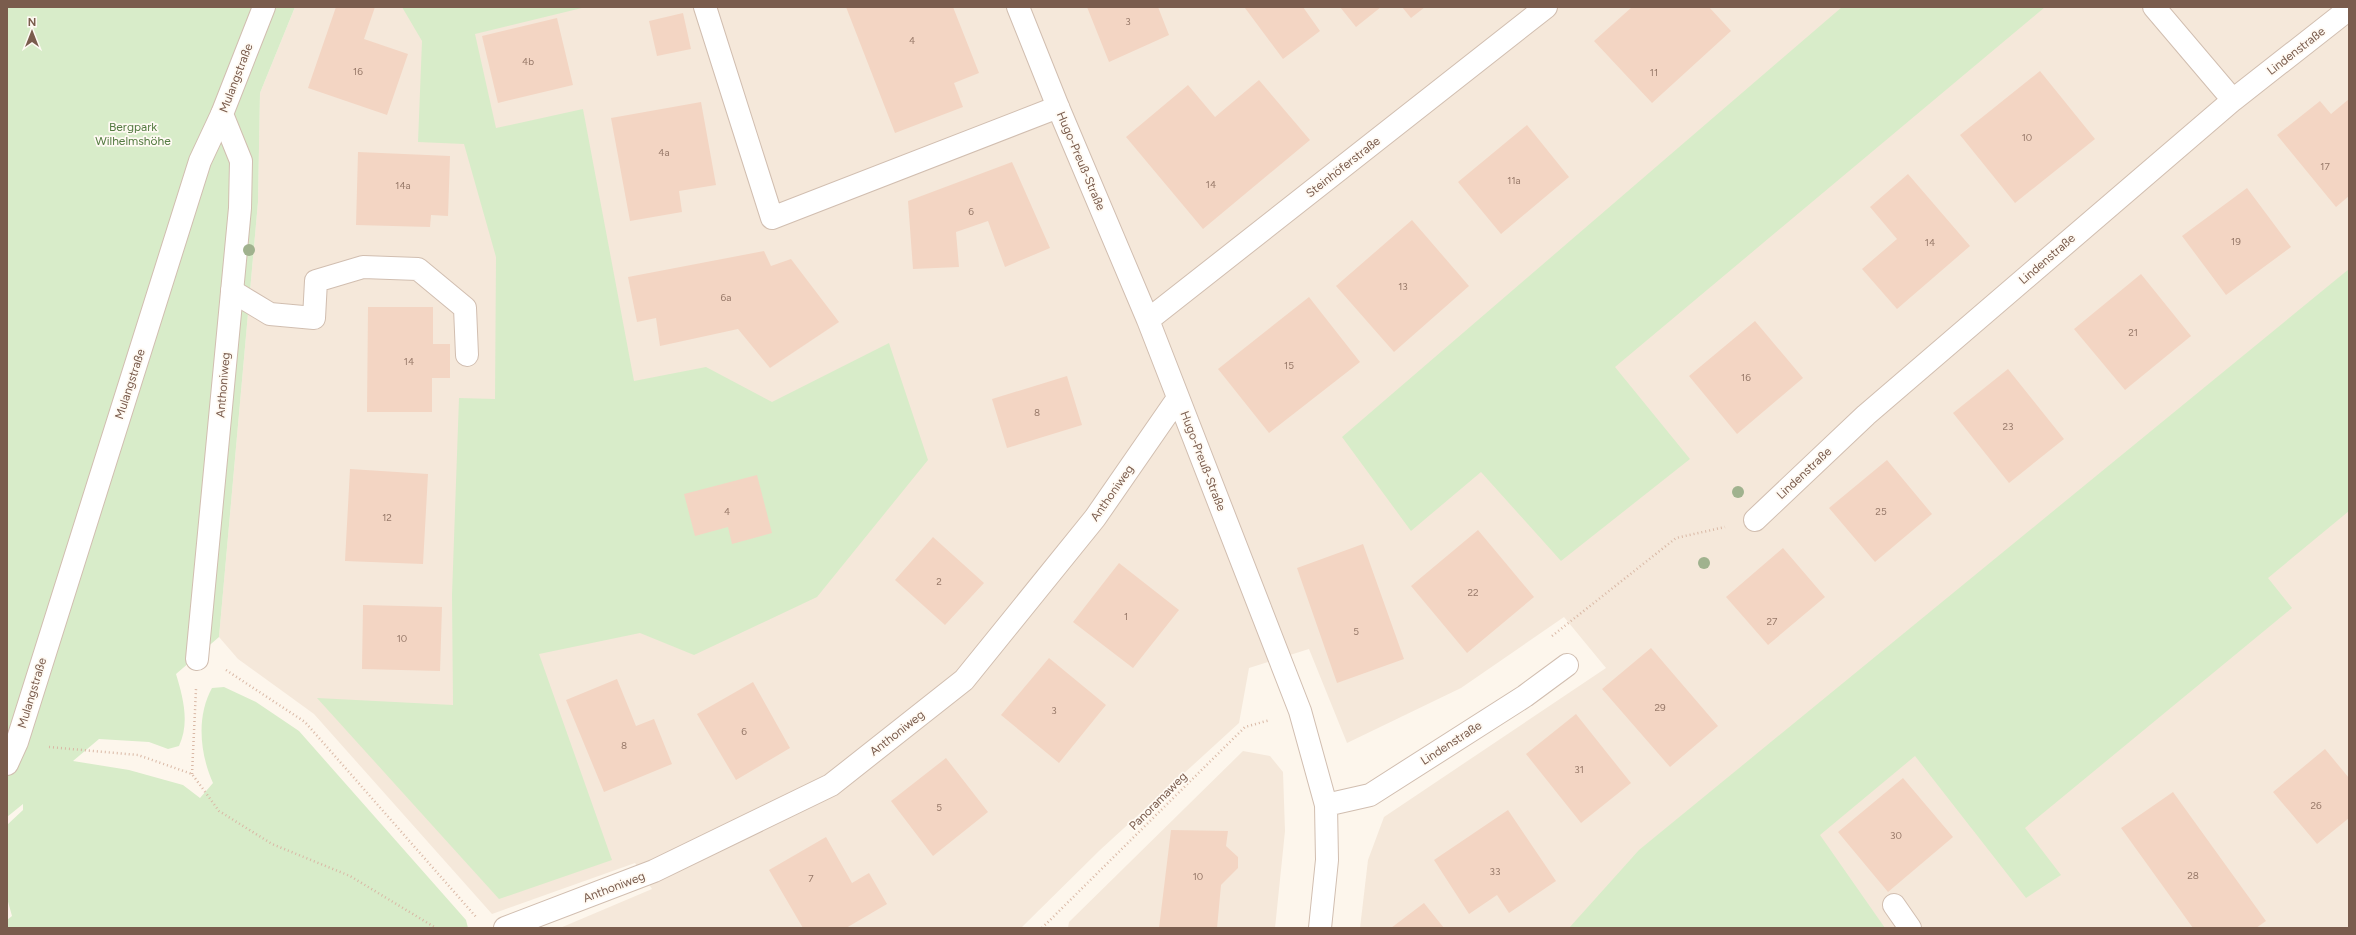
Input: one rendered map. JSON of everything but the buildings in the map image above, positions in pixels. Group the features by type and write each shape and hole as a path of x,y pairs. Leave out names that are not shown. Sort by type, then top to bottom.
{"street":[{"name":"Mulangstraße","path":"7,764 16,742 200,161 222,114 264,7"},
{"path":"705,7 772,218 1058,106"},
{"name":"Hugo-Preuß-Straße","path":"1018,7 1148,320 1300,712 1326,805 1327,860 1320,928"},
{"path":"2154,7 2234,100"},
{"name":"Steinhöferstraße","path":"1148,320 1538,9"},
{"name":"Lindenstraße","path":"1755,520 1866,415 2234,100 2349,9"},
{"name":"Anthoniweg","path":"197,659 240,208 241,161 222,114"},
{"path":"232,292 270,314 314,318 316,281 363,267 418,269 465,308 467,355"},
{"name":"Anthoniweg","path":"505,928 654,872 831,785 958,685 1095,518 1178,398"},
{"name":"Lindenstraße","path":"1326,805 1370,795 1525,696 1567,665"},
{"path":"1894,905 1910,928"}],"path":[{"path":"1546,641 1676,538 1755,520"},
{"path":"192,774 197,659 231,672 305,722 467,907"},
{"name":"Panoramaweg","path":"1042,928 1246,727 1300,712"},
{"path":"16,742 138,755 192,774 219,811 258,836 272,844 350,876 436,928"}],"shaded area":[{"path":"295,7 2349,7 2349,928 1360,928 1368,860 1384,817 1606,668 1564,617 1461,688 1347,743 1309,649 1249,668 1239,723 1100,850 1021,928 560,928 652,889 635,863 492,914 314,714 238,659 219,637 258,202 260,93"},
{"path":"1243,751 1270,756 1283,772 1285,831 1275,928 1068,928 1069,922"}],"green space":[{"name":"Bergpark Wilhelmshöhe","path":"7,7 295,7 260,93 258,202 219,637 176,674 183,701 185,719 179,746 168,749 149,742 99,739 73,761 129,770 183,785 200,798 213,783 205,760 203,748 202,723 204,711 212,688 224,687 256,702 299,731 466,920 468,928 7,928 7,920 12,916 7,898 7,825 23,810 23,804 7,817"},
{"path":"402,7 586,7 475,34 496,128 583,109 634,381 706,367 772,402 889,343 928,460 817,597 694,655 640,633 539,654 612,860 499,899 317,698 453,705 452,595 459,398 495,399 496,257 464,144 418,142 422,41"},
{"path":"1842,7 2045,7 1615,367 1690,459 1561,561 1481,472 1411,531 1342,437"},
{"path":"2349,269 2349,511 2268,578 2292,608 2025,828 2061,875 2026,898 1915,756 1820,835 1885,928 1569,928 1639,850"}]}
